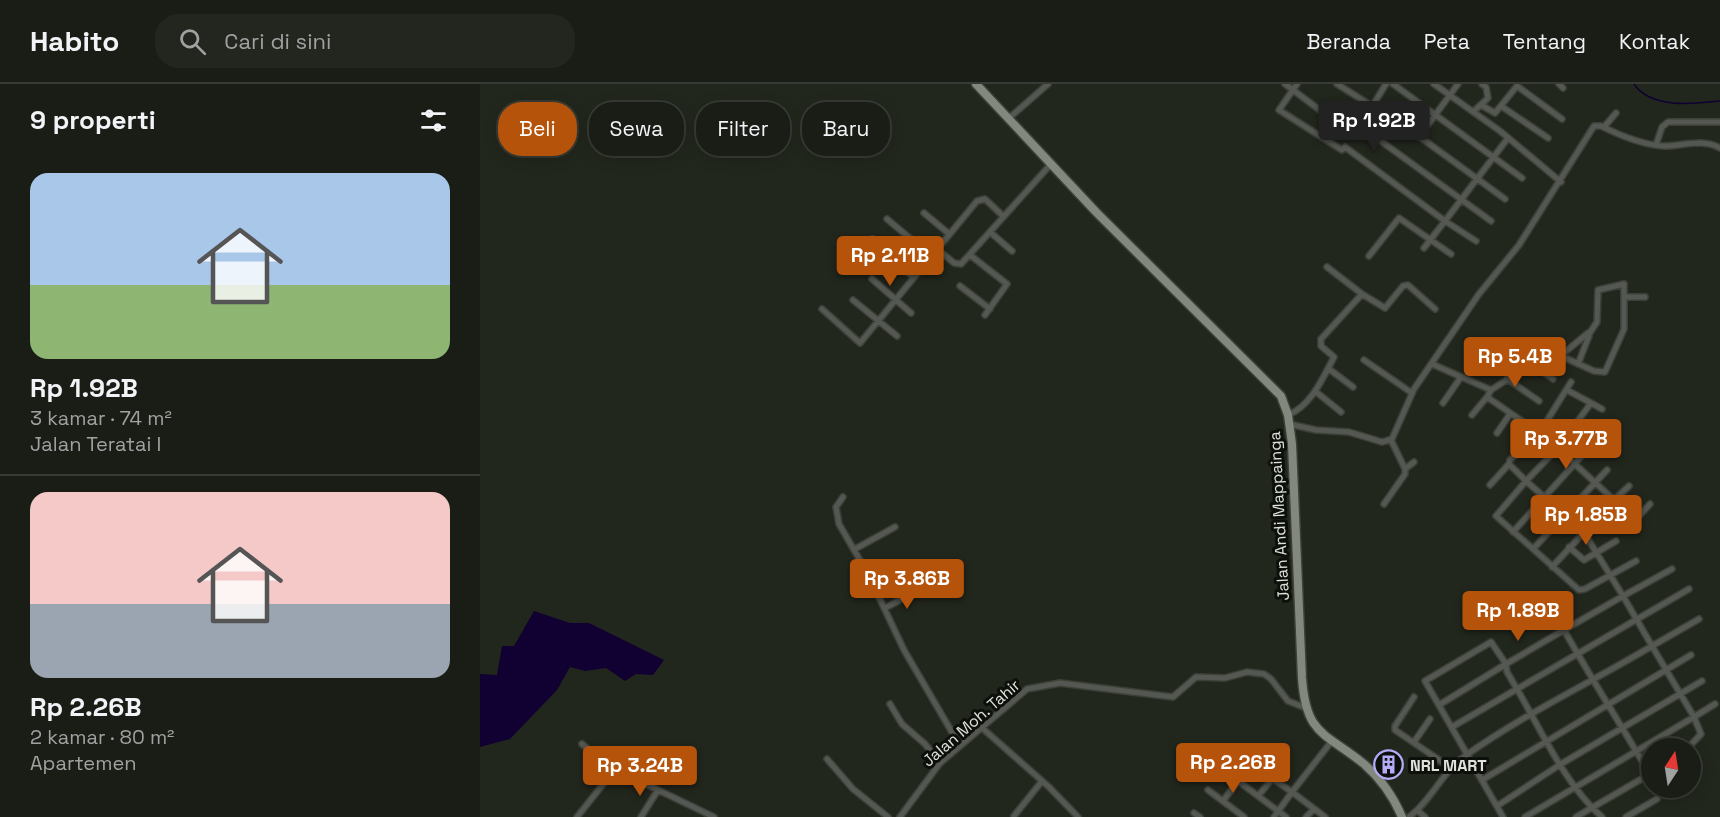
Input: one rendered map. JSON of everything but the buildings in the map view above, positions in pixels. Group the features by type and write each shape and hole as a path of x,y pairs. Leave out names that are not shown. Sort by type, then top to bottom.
{"main road":[{"name":"Jalan Andi Mappainga","path":"976,84 1139,256 1281,396 1289,420 1302,678 1306,708 1314,724 1331,742 1371,771 1395,801 1402,817"}],"street":[{"path":"1008,119 1048,84"},
{"path":"1285,84 1345,129 1359,126 1384,85"},
{"path":"1297,84 1279,110 1342,150 1345,147 1445,221 1476,241"},
{"path":"1337,84 1413,132 1505,199"},
{"path":"1393,84 1522,178"},
{"path":"1434,84 1508,138 1561,182"},
{"path":"1419,137 1458,84"},
{"path":"1473,112 1488,98 1486,85"},
{"path":"1481,105 1493,114 1518,85 1562,119"},
{"path":"1501,106 1548,138"},
{"path":"1604,127 1616,113"},
{"path":"1656,145 1662,127 1668,122 1720,122"},
{"path":"1359,126 1491,221"},
{"path":"1391,441 1412,393 1479,294 1515,251 1561,182 1590,130 1596,126 1604,127 1634,141 1656,145 1700,142 1720,148"},
{"path":"1424,248 1508,138"},
{"path":"936,248 958,264 970,255 1050,164"},
{"path":"822,309 860,343 948,233 980,199 985,199 1003,216"},
{"path":"924,213 948,233"},
{"path":"1369,256 1398,218 1451,254"},
{"path":"887,219 930,255"},
{"path":"990,232 1012,250"},
{"path":"872,239 913,277"},
{"path":"970,255 1007,284 985,315"},
{"path":"1327,267 1362,294 1385,308 1402,287 1408,285 1435,309"},
{"path":"872,279 911,313"},
{"path":"1561,356 1578,364 1601,373 1607,370 1624,329 1624,284 1598,290 1597,322 1589,334 1578,364"},
{"path":"960,286 990,309"},
{"path":"1362,294 1320,340 1321,346 1334,357 1316,391 1289,420 1316,430 1349,432 1382,442 1391,441"},
{"path":"1624,297 1645,297"},
{"path":"853,300 897,336"},
{"path":"1542,371 1586,333 1589,334"},
{"path":"1364,360 1412,393"},
{"path":"1432,364 1491,390"},
{"path":"1472,416 1491,390 1528,366 1542,371 1553,379"},
{"path":"1329,369 1353,387"},
{"path":"1443,403 1461,377"},
{"path":"1507,379 1539,401"},
{"path":"1490,485 1537,431 1571,382"},
{"path":"1567,390 1602,409"},
{"path":"1316,391 1341,412"},
{"path":"1486,397 1537,431 1577,464 1614,500"},
{"path":"1591,403 1558,448 1496,514 1551,567 1579,590 1636,561"},
{"path":"1497,433 1510,414"},
{"path":"1513,532 1577,464 1606,429"},
{"path":"1384,504 1405,474 1405,469 1391,441"},
{"path":"1405,469 1414,462"},
{"path":"1509,464 1583,531 1681,693 1701,734 1697,738"},
{"path":"1533,549 1607,470"},
{"path":"1551,567 1583,531 1629,486"},
{"path":"843,496 836,507 837,517 885,608 904,650 960,746"},
{"path":"1637,519 1650,504"},
{"path":"855,549 895,527"},
{"path":"1569,547 1583,560 1616,541"},
{"path":"1439,705 1672,569"},
{"path":"1452,727 1689,589"},
{"path":"885,608 900,600 902,592"},
{"path":"1553,610 1566,629 1577,655 1641,760"},
{"path":"1409,817 1418,810 1451,768 1467,754 1699,619"},
{"path":"1503,817 1425,681 1491,642 1506,664 1507,672 1561,764 1591,808 1602,817"},
{"path":"1482,780 1691,656"},
{"name":"Jalan Moh. Tahir","path":"900,817 940,763 1027,689 1048,684 1078,685 1173,697 1192,679 1199,676 1225,678 1258,673 1271,679 1288,701 1306,708"},
{"path":"1497,806 1561,764 1702,681"},
{"path":"1413,698 1395,727 1451,768"},
{"path":"890,704 902,724 925,744 940,763"},
{"path":"1525,817 1714,704"},
{"path":"1414,742 1430,719"},
{"path":"981,728 1042,780 1078,817"},
{"path":"1274,817 1331,742"},
{"path":"582,744 614,772 624,772 714,817"},
{"path":"1214,770 1225,754 1232,751 1252,762 1325,817"},
{"path":"827,759 853,789 888,817"},
{"path":"1223,801 1252,762"},
{"path":"577,817 614,772"},
{"path":"1258,796 1273,778"},
{"path":"1014,816 1042,780"},
{"path":"1576,817 1641,780"},
{"path":"1238,781 1286,817"},
{"path":"641,817 658,790"},
{"path":"1208,790 1244,817"},
{"path":"1626,817 1657,799"},
{"path":"1306,817 1314,809"},
{"path":"1418,810 1425,817"},
{"path":"1194,813 1200,817"}],"shaded area":[{"path":"534,611 570,623 589,623 664,660 653,675 636,674 625,681 606,668 585,671 570,667 557,690 510,739 480,747 480,674 497,675 502,646 514,646"}],"waterway":[{"path":"1634,84 1641,92 1662,101 1685,104 1720,101"}],"place":[{"name":"NRL MART","path":"1389,765"}]}
